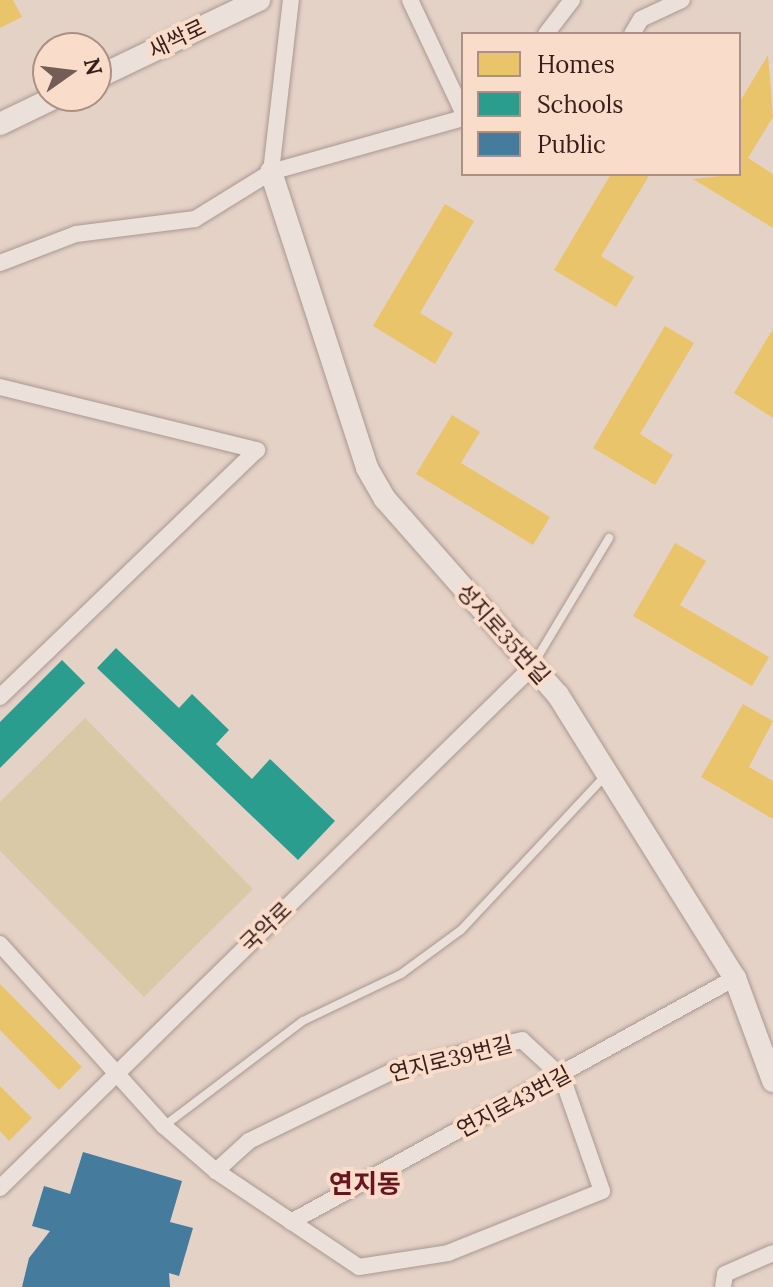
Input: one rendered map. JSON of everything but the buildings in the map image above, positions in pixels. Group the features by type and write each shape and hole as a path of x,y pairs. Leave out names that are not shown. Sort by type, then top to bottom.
{"street":[{"path":"271,172 291,0"},
{"path":"410,0 461,108"},
{"path":"548,32 572,0"},
{"path":"633,32 641,19 682,0"},
{"name":"새싹로","path":"112,70 252,2"},
{"path":"0,124 32,109"},
{"path":"0,263 76,234 195,219 271,172 461,119"},
{"name":"성지로35번길","path":"271,172 367,468 385,499 532,667 607,774 735,978 773,1081"},
{"path":"0,387 257,450 0,697"},
{"name":"국악로","path":"0,1188 532,667"},
{"path":"0,944 164,1126 216,1171 291,1222"},
{"name":"연지로43번길","path":"291,1222 562,1077 735,978"},
{"name":"연지로39번길","path":"216,1171 249,1141 397,1069 522,1040 562,1077 602,1191 448,1253 359,1267 291,1222"},
{"path":"723,1287 725,1274 773,1253"}],"lane":[{"path":"532,667 609,538"},
{"path":"164,1126 303,1021 401,974 506,888 607,774"}],"shaded area":[{"path":"85,718 253,889 144,997 0,851 0,802"}],"district":[{"name":"연지동","path":"365,1184"}]}
